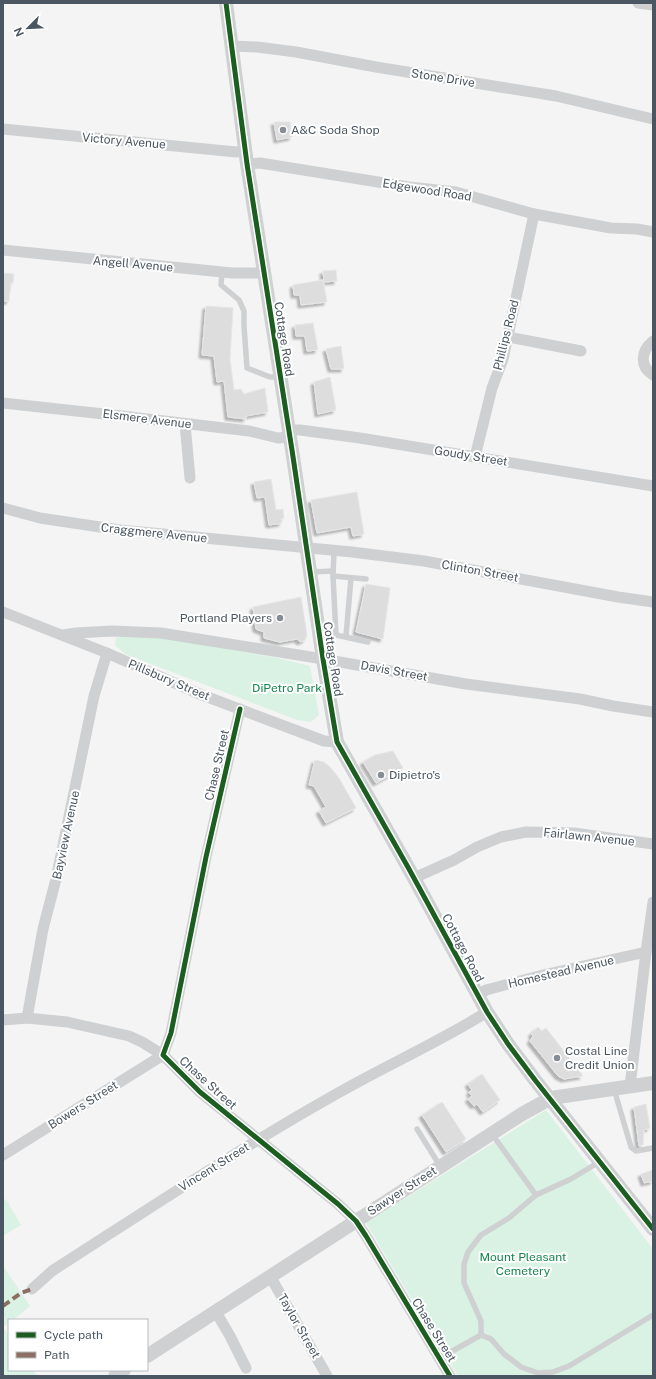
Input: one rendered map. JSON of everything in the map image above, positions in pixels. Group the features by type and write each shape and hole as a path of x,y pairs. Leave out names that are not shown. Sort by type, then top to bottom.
{"street":[{"name":"Cottage Road","path":"226,3 246,158 337,742 414,878 487,1012 508,1044 653,1229"},
{"path":"638,3 653,5"},
{"name":"Stone Drive","path":"232,46 257,46 296,52 376,67 556,96 653,119"},
{"name":"Victory Avenue","path":"3,129 246,158"},
{"name":"Edgewood Road","path":"246,158 260,162 401,186 456,192 534,214 611,228 637,229 653,232"},
{"name":"Phillips Road","path":"475,456 492,388 503,360 534,214"},
{"name":"Angell Avenue","path":"3,250 232,273 264,273"},
{"path":"508,337 580,351"},
{"path":"653,341 645,350 643,356 645,368 653,375"},
{"name":"Elsmere Avenue","path":"3,403 248,431 278,438 289,433"},
{"path":"185,424 190,478"},
{"name":"Goudy Street","path":"289,433 300,430 360,438 653,486"},
{"name":"Craggmere Avenue","path":"3,508 40,518 120,530 307,549"},
{"name":"Clinton Street","path":"307,549 424,562 653,602"},
{"name":"Pillsbury Street","path":"3,612 107,653 240,709 324,741 337,742"},
{"name":"Davis Street","path":"63,635 112,631 160,633 466,684 580,699 653,712"},
{"name":"Bayview Avenue","path":"27,1018 43,929 56,879 94,696 107,653"},
{"name":"Chase Street","path":"240,709 206,857 171,1033 163,1055 200,1092 338,1204 356,1221 450,1376"},
{"name":"Fairlawn Avenue","path":"414,878 483,844 501,837 526,832 574,833 653,844"},
{"path":"630,1086 653,902"},
{"name":"Homestead Avenue","path":"478,996 486,990 646,952"},
{"name":"Vincent Street","path":"32,1289 59,1266 258,1139 345,1089 418,1051 487,1012"},
{"path":"3,1020 27,1018 67,1022 129,1036 163,1055"},
{"name":"Bowers Street","path":"3,1155 163,1055"},
{"name":"Sawyer Street","path":"148,1355 491,1133 551,1098 653,1083"},
{"name":"Taylor Street","path":"270,1276 327,1376"},
{"path":"216,1312 246,1368"}],"lane":[{"path":"222,272 221,285 239,300 244,311 247,368 270,377 280,377"},
{"path":"334,551 333,574 336,634"},
{"path":"310,572 333,574 366,580"},
{"path":"346,636 351,578"},
{"path":"319,633 336,634 368,642"},
{"path":"614,1088 631,1146 636,1150 653,1148"},
{"path":"417,1129 440,1166"},
{"path":"491,1133 536,1195"},
{"path":"481,1335 481,1321 464,1283 464,1264 468,1252 481,1235 509,1218 536,1195 571,1179 599,1162"},
{"path":"481,1335 491,1339 504,1354 521,1367 538,1373 553,1372 569,1366 653,1315"},
{"path":"440,1358 481,1335"}],"green space":[{"name":"DiPetro Park","path":"127,635 163,637 277,658 310,666 319,715 311,722 297,720 125,654 115,645 116,638"},
{"name":"Mount Pleasant Cemetery","path":"546,1110 653,1249 653,1376 458,1376 366,1223"},
{"path":"6,1199 21,1225 3,1236 3,1201"},
{"path":"3,1266 30,1306 14,1319 8,1319 8,1324 3,1327"},
{"path":"3,1327 8,1334 8,1371 34,1371 37,1376 3,1376"}],"building":[{"name":"A&C Soda Shop","path":"274,122 290,122 292,137 277,140"},
{"path":"336,270 337,281 324,282 323,271"},
{"path":"3,273 14,274 13,283 11,283 9,301 3,301"},
{"path":"323,280 327,302 301,305 300,295 294,295 293,285"},
{"path":"206,306 233,308 230,359 234,390 241,389 244,394 265,388 268,412 246,416 246,419 228,417 224,381 217,382 214,356 202,355"},
{"path":"313,323 318,350 307,351 305,336 296,336 295,325"},
{"path":"341,346 344,369 331,369 326,349"},
{"path":"330,377 336,410 318,414 314,382"},
{"path":"271,479 276,510 283,509 284,518 281,519 282,523 269,525 265,497 257,498 254,482"},
{"path":"357,492 364,534 353,536 351,527 317,533 311,500"},
{"path":"366,584 390,588 383,639 356,632"},
{"name":"Portland Players","path":"301,597 307,635 305,640 300,642 297,639 280,642 264,638 264,632 256,629 253,607"},
{"name":"Dipietro's","path":"393,751 403,768 376,783 363,762 375,755"},
{"path":"315,760 324,762 330,767 339,778 356,808 326,823 319,811 326,807 314,786 309,785"},
{"name":"Costal Line Credit Union","path":"538,1027 542,1031 546,1028 583,1076 564,1079 558,1076 530,1041 533,1036 531,1034"},
{"path":"482,1074 500,1100 483,1112 477,1104 474,1106 468,1099 472,1096 469,1092 472,1090 468,1084"},
{"path":"442,1102 466,1139 446,1152 422,1115"},
{"path":"646,1104 650,1128 644,1130 643,1145 639,1146 634,1107"},
{"path":"653,1170 653,1181 644,1183 641,1174"}],"marked path":[{"path":"3,1306 21,1293 32,1289"}],"cycle path":[{"path":"226,3 247,164 337,742 409,869 487,1012 508,1044 535,1080 653,1229"},
{"path":"240,709 206,857 171,1033 163,1055 200,1092 338,1204 356,1221 450,1376"}],"place":[{"name":"A&C Soda Shop","path":"283,130"},
{"name":"Portland Players","path":"280,618"},
{"name":"Dipietro's","path":"381,775"},
{"name":"Costal Line Credit Union","path":"557,1058"}]}
